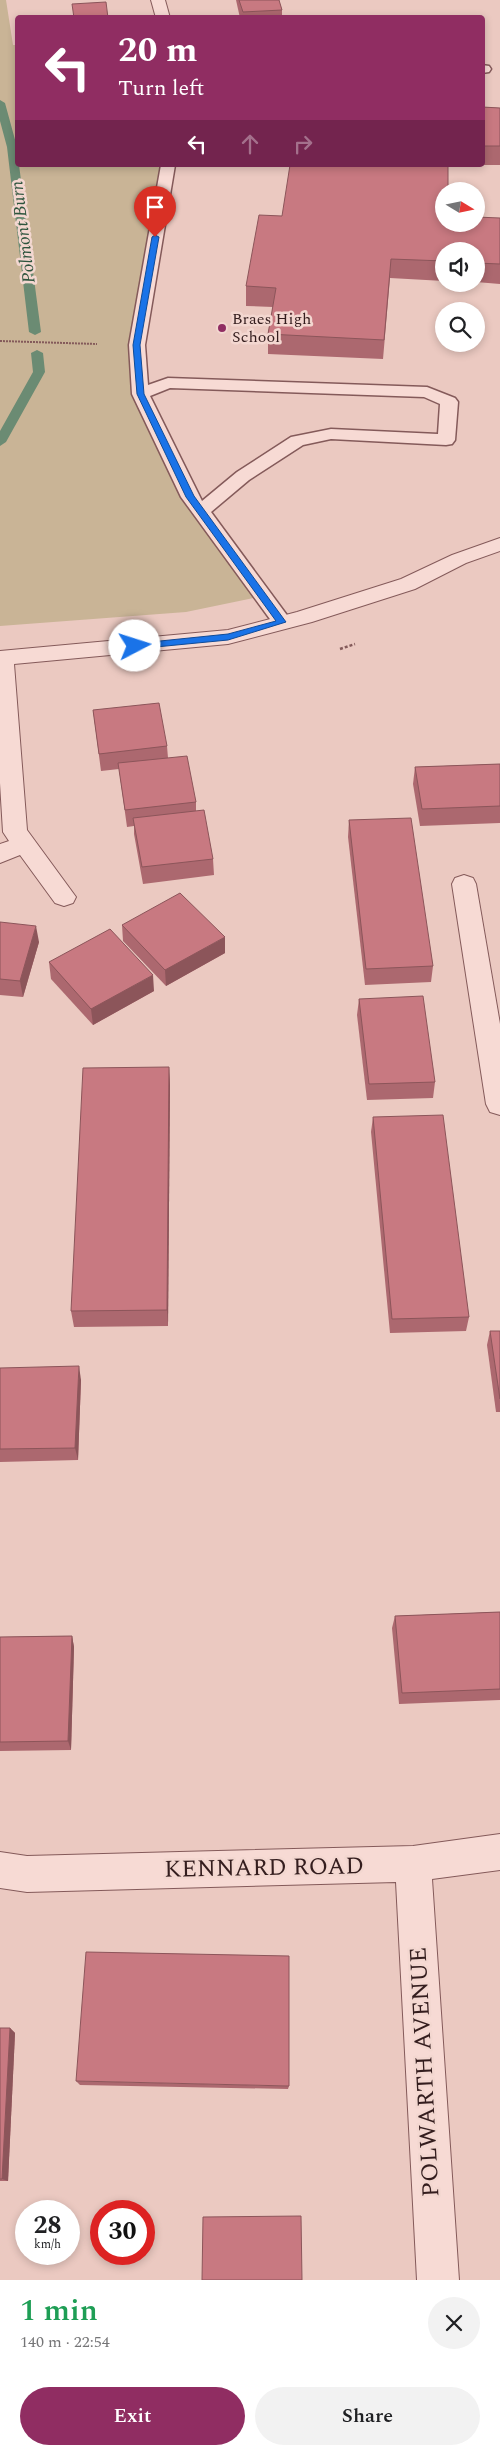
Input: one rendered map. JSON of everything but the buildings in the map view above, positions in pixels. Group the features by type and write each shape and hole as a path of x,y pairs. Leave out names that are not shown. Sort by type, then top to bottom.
{"street":[{"path":"158,0 162,15"},
{"path":"64,897 15,832 2,658 228,637 408,584 459,558 500,544"},
{"path":"0,854 24,844"},
{"path":"464,884 497,1066 500,1104"},
{"name":"KENNARD ROAD","path":"13,1872 413,1864 500,1852"},
{"name":"POLWARTH AVENUE","path":"413,1864 438,2280"}],"lane":[{"path":"168,167 137,345 140,394 190,497 282,622"},
{"path":"140,394 168,383 427,392 449,402 446,440 331,434 297,441 243,476 201,511"}],"path":[{"path":"0,341 137,345"}],"shaded area":[{"path":"0,0 6,0 13,45 15,45 15,167 168,167 137,345 140,394 190,497 263,596 186,612 0,626"}],"waterway":[{"name":"Polmont Burn","path":"0,103 12,147 35,332"},
{"name":"Polmont Burn","path":"0,442 39,372 37,353"}],"place":[{"name":"Braes High School","path":"222,328"}],"route":[{"path":"135,646 228,637 282,622 190,497 140,394 137,345 155,237"}]}
